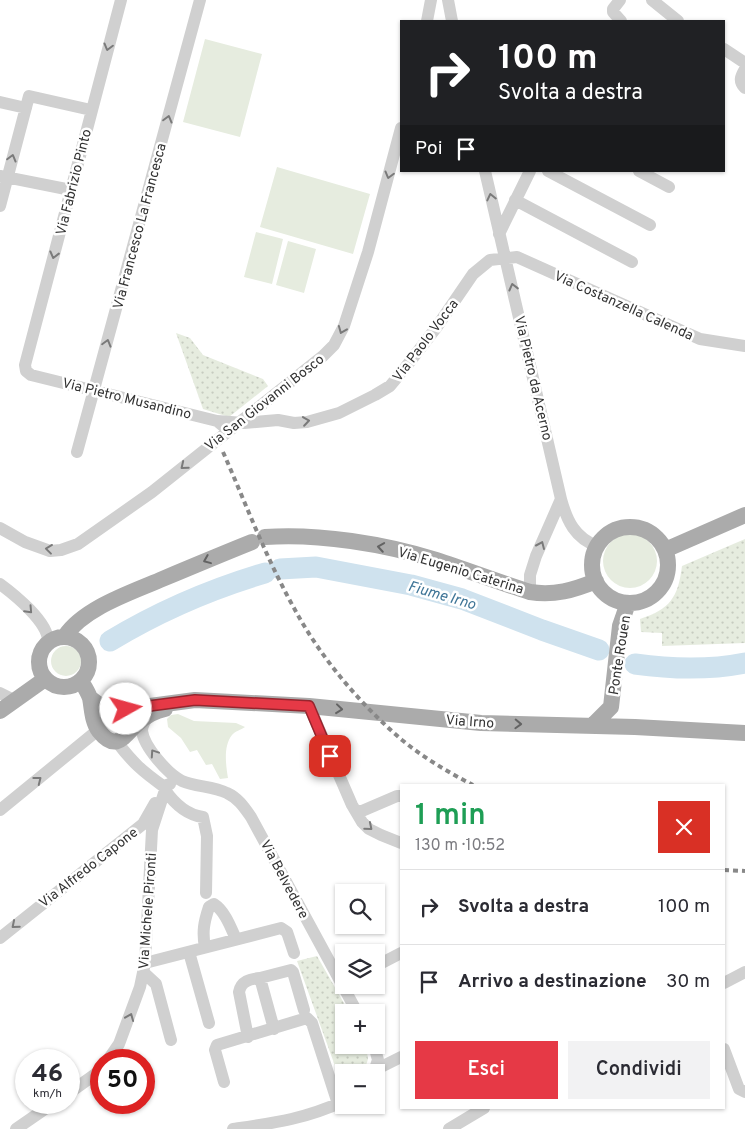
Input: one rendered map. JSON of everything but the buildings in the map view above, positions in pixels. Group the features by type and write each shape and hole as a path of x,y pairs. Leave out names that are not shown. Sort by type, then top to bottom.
{"main road":[{"path":"665,550 745,515"},
{"path":"635,526 653,534 665,550 668,560 668,572 658,591 649,598 628,603 612,598 596,582 592,564 597,546 603,537 613,530 635,526"},
{"name":"Via Eugenio Caterina","path":"65,636 70,628 81,620 123,596 259,539 301,536 395,549 435,560 530,592 543,594 561,592 596,582"},
{"name":"Ponte Rouen","path":"592,726 611,707 620,626 628,603"},
{"path":"65,636 79,641 88,653 88,668 81,681 74,685 58,687 45,679 40,672 38,664 39,655 42,648 53,638 65,636"},
{"path":"0,711 7,697 45,679"},
{"path":"81,681 90,698 96,723 105,737 118,742"},
{"name":"Via Irno","path":"90,698 102,706 116,709 195,700 309,706 481,723 635,727 745,733"},
{"name":"Via Irno","path":"118,742 148,716 195,700"},
{"name":"Ponte Rouen","path":"611,707 621,720 635,727"}],"street":[{"name":"Via Fabrizio Pinto","path":"25,365 121,0"},
{"name":"Via Francesco La Francesca","path":"78,452 200,0"},
{"path":"427,20 431,0"},
{"path":"448,0 452,20"},
{"path":"620,0 613,9 613,12 620,20"},
{"path":"652,0 677,20"},
{"path":"725,50 745,63"},
{"path":"745,68 740,78 745,88"},
{"path":"0,102 28,102 91,110"},
{"path":"0,206 3,177 28,102"},
{"name":"Via San Giovanni Bosco","path":"0,528 25,542 50,551 78,544 152,492 323,356 340,336 368,252 400,132"},
{"name":"Via Pietro da Acerno","path":"485,172 566,517 572,528 581,538 597,546"},
{"path":"500,234 529,172"},
{"path":"550,172 650,225"},
{"path":"641,172 669,187"},
{"path":"3,177 70,190"},
{"path":"515,200 632,262"},
{"name":"Via Costanzella Calenda","path":"505,257 517,257 700,339 745,346"},
{"name":"Via Paolo Vocca","path":"217,421 278,420 294,423 307,422 339,413 375,395 390,386 405,368 436,328 473,274 490,260 505,257"},
{"name":"Via Pietro Musandino","path":"25,365 26,371 31,375 217,421"},
{"path":"258,421 259,408 266,400"},
{"path":"217,421 223,425 222,435"},
{"path":"530,592 530,575 536,556 562,499"},
{"path":"0,584 14,594 44,627 48,634 48,642"},
{"path":"309,706 352,805 369,828 400,843"},
{"name":"Via Belvedere","path":"148,716 143,724 142,732 154,753 171,774 183,781 224,791 242,804 261,834 335,968"},
{"path":"0,810 96,723"},
{"path":"118,742 131,760 164,788 172,799 193,816 203,817 207,836 206,893"},
{"path":"164,788 171,774"},
{"name":"Via Belvedere","path":"164,788 183,781"},
{"name":"Via Alfredo Capone","path":"0,938 143,824 164,788"},
{"name":"Via Michele Pironti","path":"115,1049 140,987 144,967 152,830 164,788"},
{"path":"356,811 362,811 400,796"},
{"path":"205,948 204,922 209,907 214,904 219,909 236,939"},
{"path":"171,1040 156,984 144,967 189,952 281,928 287,932 294,953"},
{"path":"189,952 210,1023"},
{"path":"385,961 400,954"},
{"path":"248,1037 238,992 244,983 291,970 304,1010"},
{"path":"725,982 745,972"},
{"path":"257,978 274,1029"},
{"path":"224,1082 215,1050 217,1045 305,1018 310,1021 335,1087"},
{"path":"725,1051 742,1090"},
{"path":"385,1066 400,1058"},
{"path":"233,1129 278,1123 316,1113 335,1105"},
{"path":"449,1129 482,1109"},
{"path":"16,1129 38,1114"}],"shaded area":[{"path":"205,39 262,54 240,137 183,122"},
{"path":"277,167 370,194 353,254 260,227"},
{"path":"256,232 283,239 272,284 244,277"},
{"path":"288,241 316,249 304,293 276,285"},
{"path":"176,333 190,338 203,355 263,379 268,386 229,417 203,409"},
{"path":"625,534 635,534 645,538 653,546 657,561 653,576 645,584 635,588 625,588 615,584 607,576 603,566 603,556 607,546 615,538"},
{"path":"745,539 745,643 662,646 662,633 641,632 640,619 659,611 671,601 678,586 682,566"},
{"path":"66,646 77,650 81,661 77,672 66,676 55,672 51,661 55,650"},
{"path":"178,714 194,721 236,723 245,727 233,734 227,745 228,778 220,779 212,764 206,765 197,750 190,752 181,738 168,727 167,719 171,715"},
{"path":"317,956 335,988 335,994 339,994 344,1004 335,1004 335,1054 367,1054 366,1064 335,1064 335,1066 297,961"}],"waterway":[{"name":"Fiume Irno","path":"280,569 316,567 411,585 462,599 599,650"},
{"name":"Fiume Irno","path":"110,641 147,620 185,602 265,573"},
{"name":"Fiume Irno","path":"635,664 690,668 718,667 745,663"}],"railway":[{"path":"223,452 284,589 304,626 329,662 356,695 402,740 436,764 471,784"},
{"path":"725,870 745,871"}],"route":[{"path":"126,709 195,700 309,706 330,756"}]}
